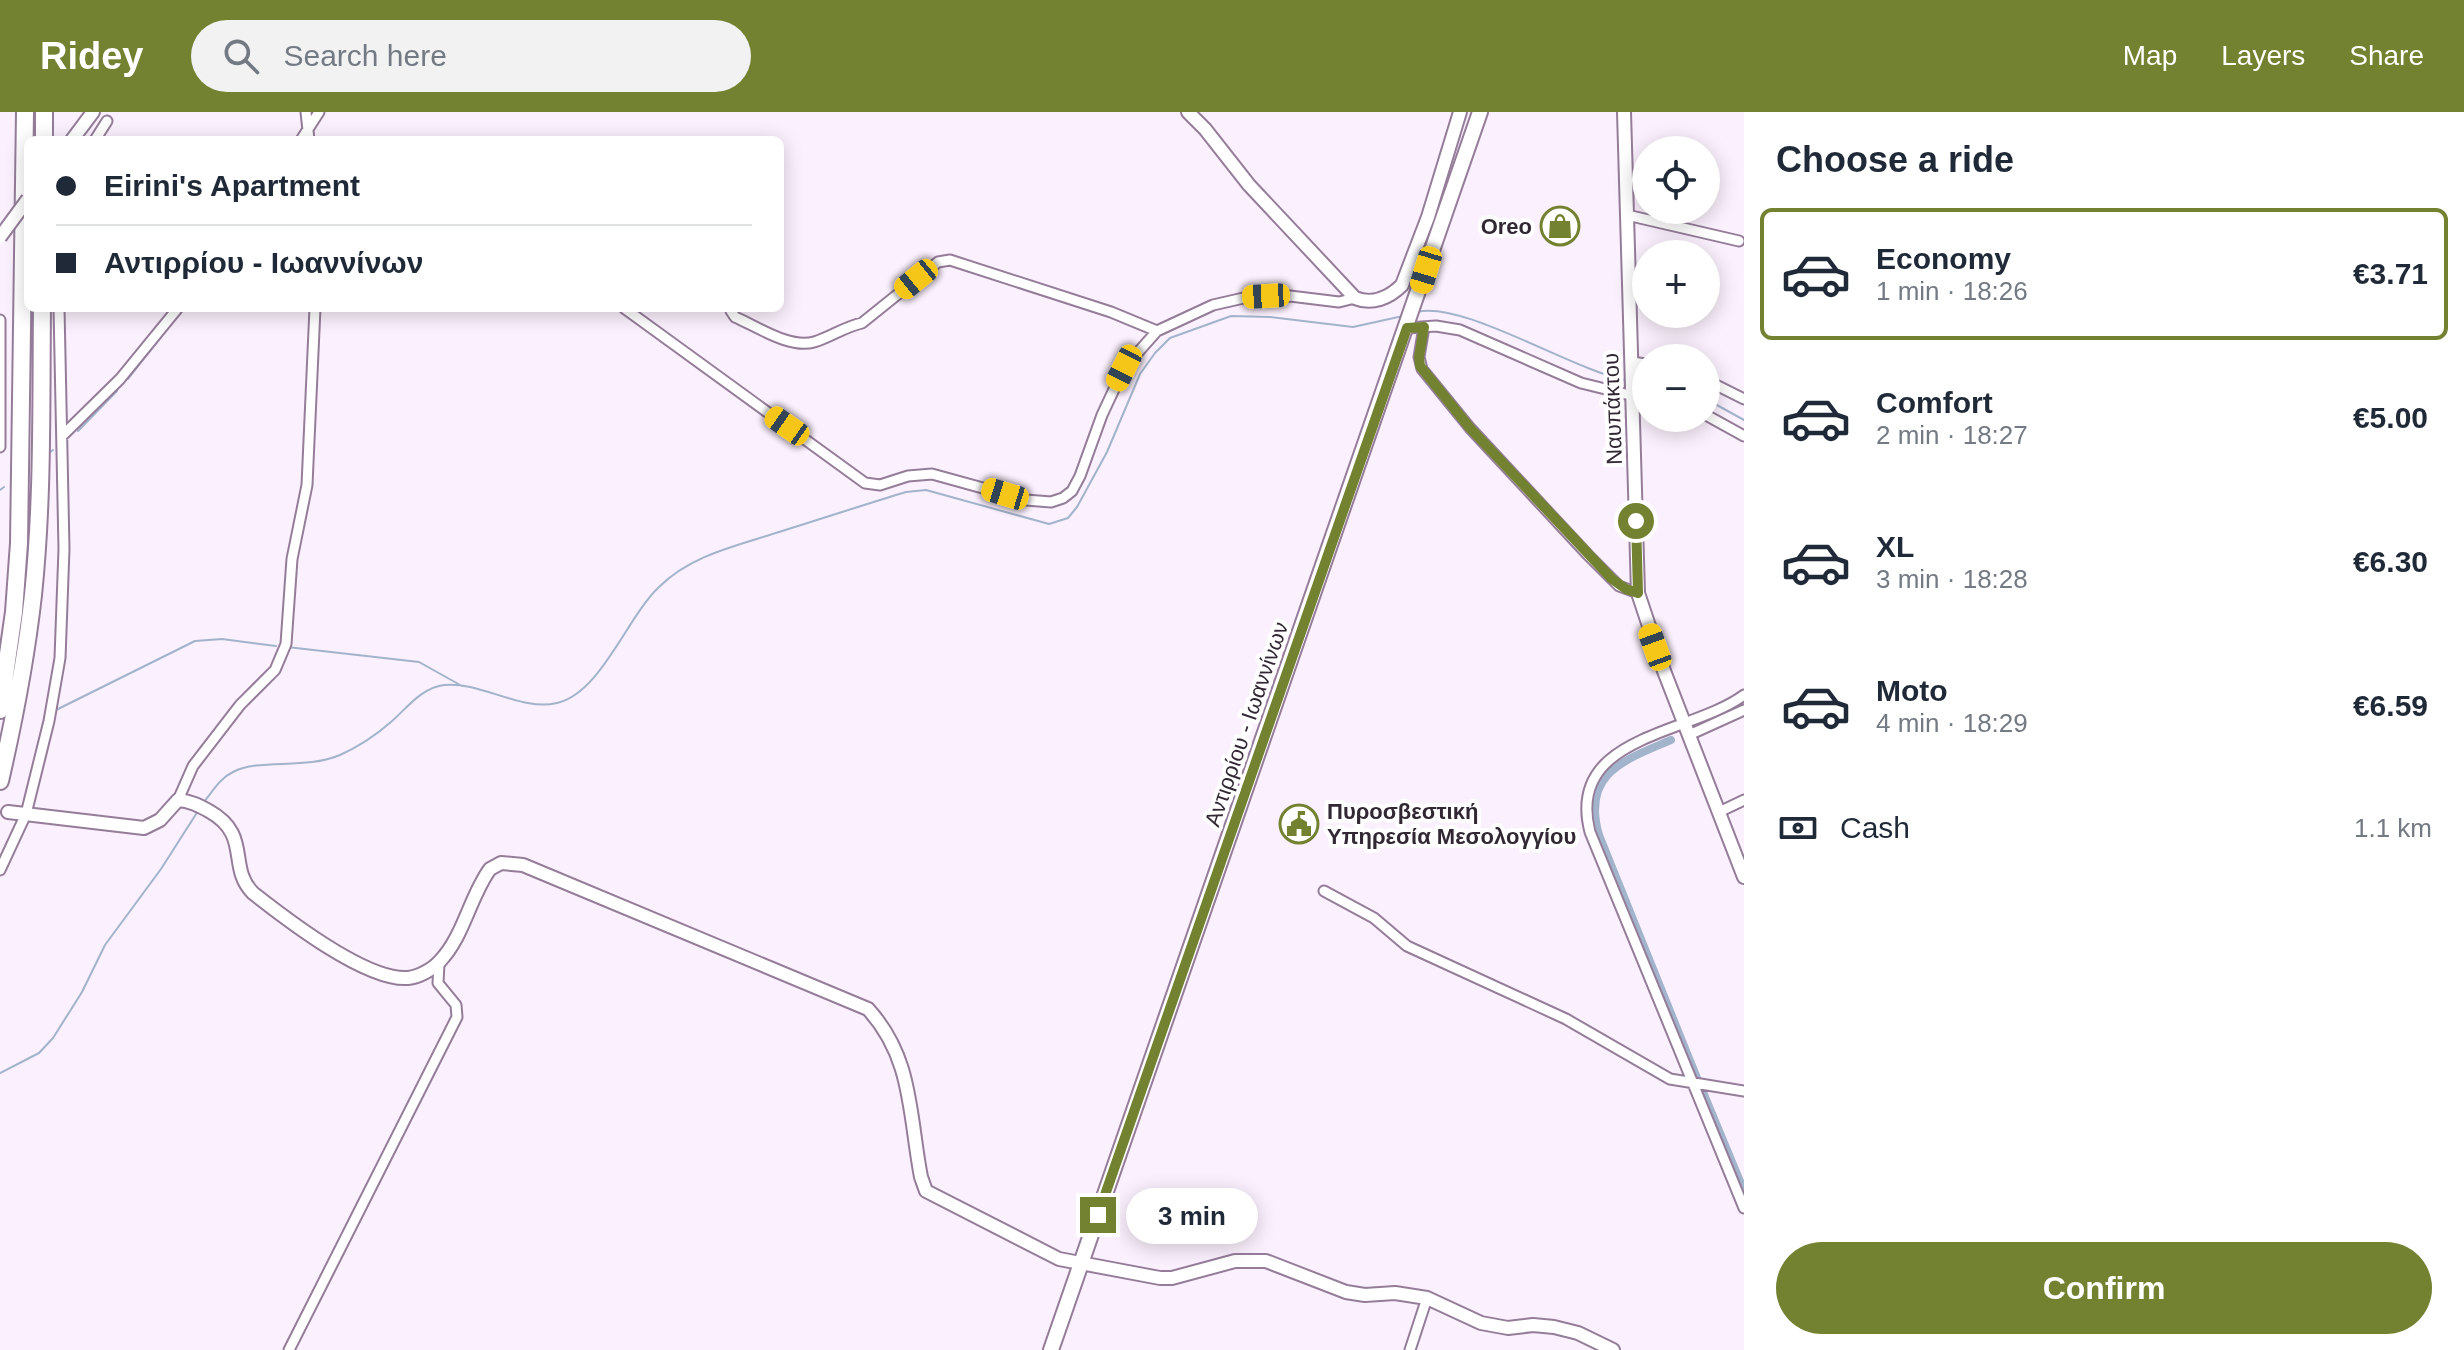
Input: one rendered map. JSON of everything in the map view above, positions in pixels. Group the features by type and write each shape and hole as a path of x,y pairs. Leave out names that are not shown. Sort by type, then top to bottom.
{"highway":[{"path":"25,112 25,136"},
{"path":"44,112 44,136"},
{"path":"0,710 13,627 19,543 24,184"},
{"path":"0,781 21,683 33,593 40,467 42,312"}],"main road":[{"name":"Αντιρρίου - Ιωαννίνων","path":"1051,1350 1480,112"}],"street":[{"path":"75,136 93,112"},
{"path":"306,112 309,136"},
{"path":"303,136 319,112"},
{"path":"630,312 865,483 880,485 908,476 932,474 1041,502 1063,498 1072,491 1124,368 1157,331 1213,305 1248,297 1290,296 1339,302 1355,298 1373,302 1402,285 1428,217 1460,112"},
{"name":"Ναυπάκτου","path":"1624,112 1638,593 1719,812 1741,860 1744,877"},
{"path":"1195,114 1249,185 1355,298"},
{"path":"98,136 107,121"},
{"path":"0,237 24,204"},
{"path":"1627,215 1739,241"},
{"path":"732,312 735,317 796,343 812,343 847,325 862,323 938,262 950,260 1111,312 1157,331"},
{"path":"1402,285 1418,294"},
{"path":"0,870 26,814 49,721 60,658 63,588 59,312"},
{"path":"62,436 120,379 175,312"},
{"path":"8,812 144,828 160,820 178,800 193,766 240,705 275,670 286,644 292,559 307,485 315,312"},
{"path":"0,320 0,447"},
{"path":"1408,325 1466,332 1581,383 1631,394"},
{"path":"1424,327 1419,357 1424,371 1470,428 1588,555 1619,586 1638,593"},
{"path":"1720,387 1744,399"},
{"path":"1720,423 1744,436"},
{"path":"1687,729 1744,695"},
{"path":"1744,710 1621,750 1607,760 1594,779 1588,817 1590,832 1744,1208"},
{"path":"178,800 201,807 229,825 248,888 323,943 372,970 396,977 413,977 439,963"},
{"path":"1719,812 1744,800"},
{"path":"289,1350 457,1017 456,1005 438,983 439,963 487,872 501,863 517,864 868,1009 887,1032 899,1054 926,1191 1052,1256 1081,1265 1160,1278 1172,1278 1235,1261 1256,1260 1273,1263 1346,1292 1365,1295 1395,1293 1427,1298 1481,1323 1508,1328 1533,1325 1554,1327 1578,1333 1613,1350"},
{"path":"1324,891 1374,918 1407,946 1566,1019 1670,1079 1744,1091"},
{"path":"1410,1350 1427,1298"}],"waterway":[{"path":"1417,312 1436,311 1488,325 1576,363 1625,380"},
{"path":"128,379 181,312"},
{"path":"204,802 224,778 244,768 312,762 347,752 379,732 415,699 436,687 472,687 544,705 573,696 600,670 659,587 685,567 731,547 906,492 926,490 1049,524 1068,518 1107,452 1140,374 1170,338 1231,316 1270,317 1353,327 1403,316"},
{"path":"78,431 117,391"},
{"path":"1720,407 1744,420"},
{"path":"49,453 53,450"},
{"path":"0,490 4,487"},
{"path":"56,710 195,641 222,639 276,646"},
{"path":"287,647 419,662 462,686"},
{"path":"1671,740 1623,762 1611,772 1596,797 1595,814 1599,835 1699,1083"},
{"path":"0,1073 39,1053 53,1038 82,992 105,945 161,869 198,811"},
{"path":"1703,1092 1744,1191"}],"place":[{"name":"Oreo","path":"1560,226"},
{"name":"Πυροσβεστική Υπηρεσία Μεσολογγίου","path":"1299,824"}],"route":[{"path":"1098,1215 1407,328 1424,327 1420,366 1470,428 1619,586 1638,593 1636,521"}]}
